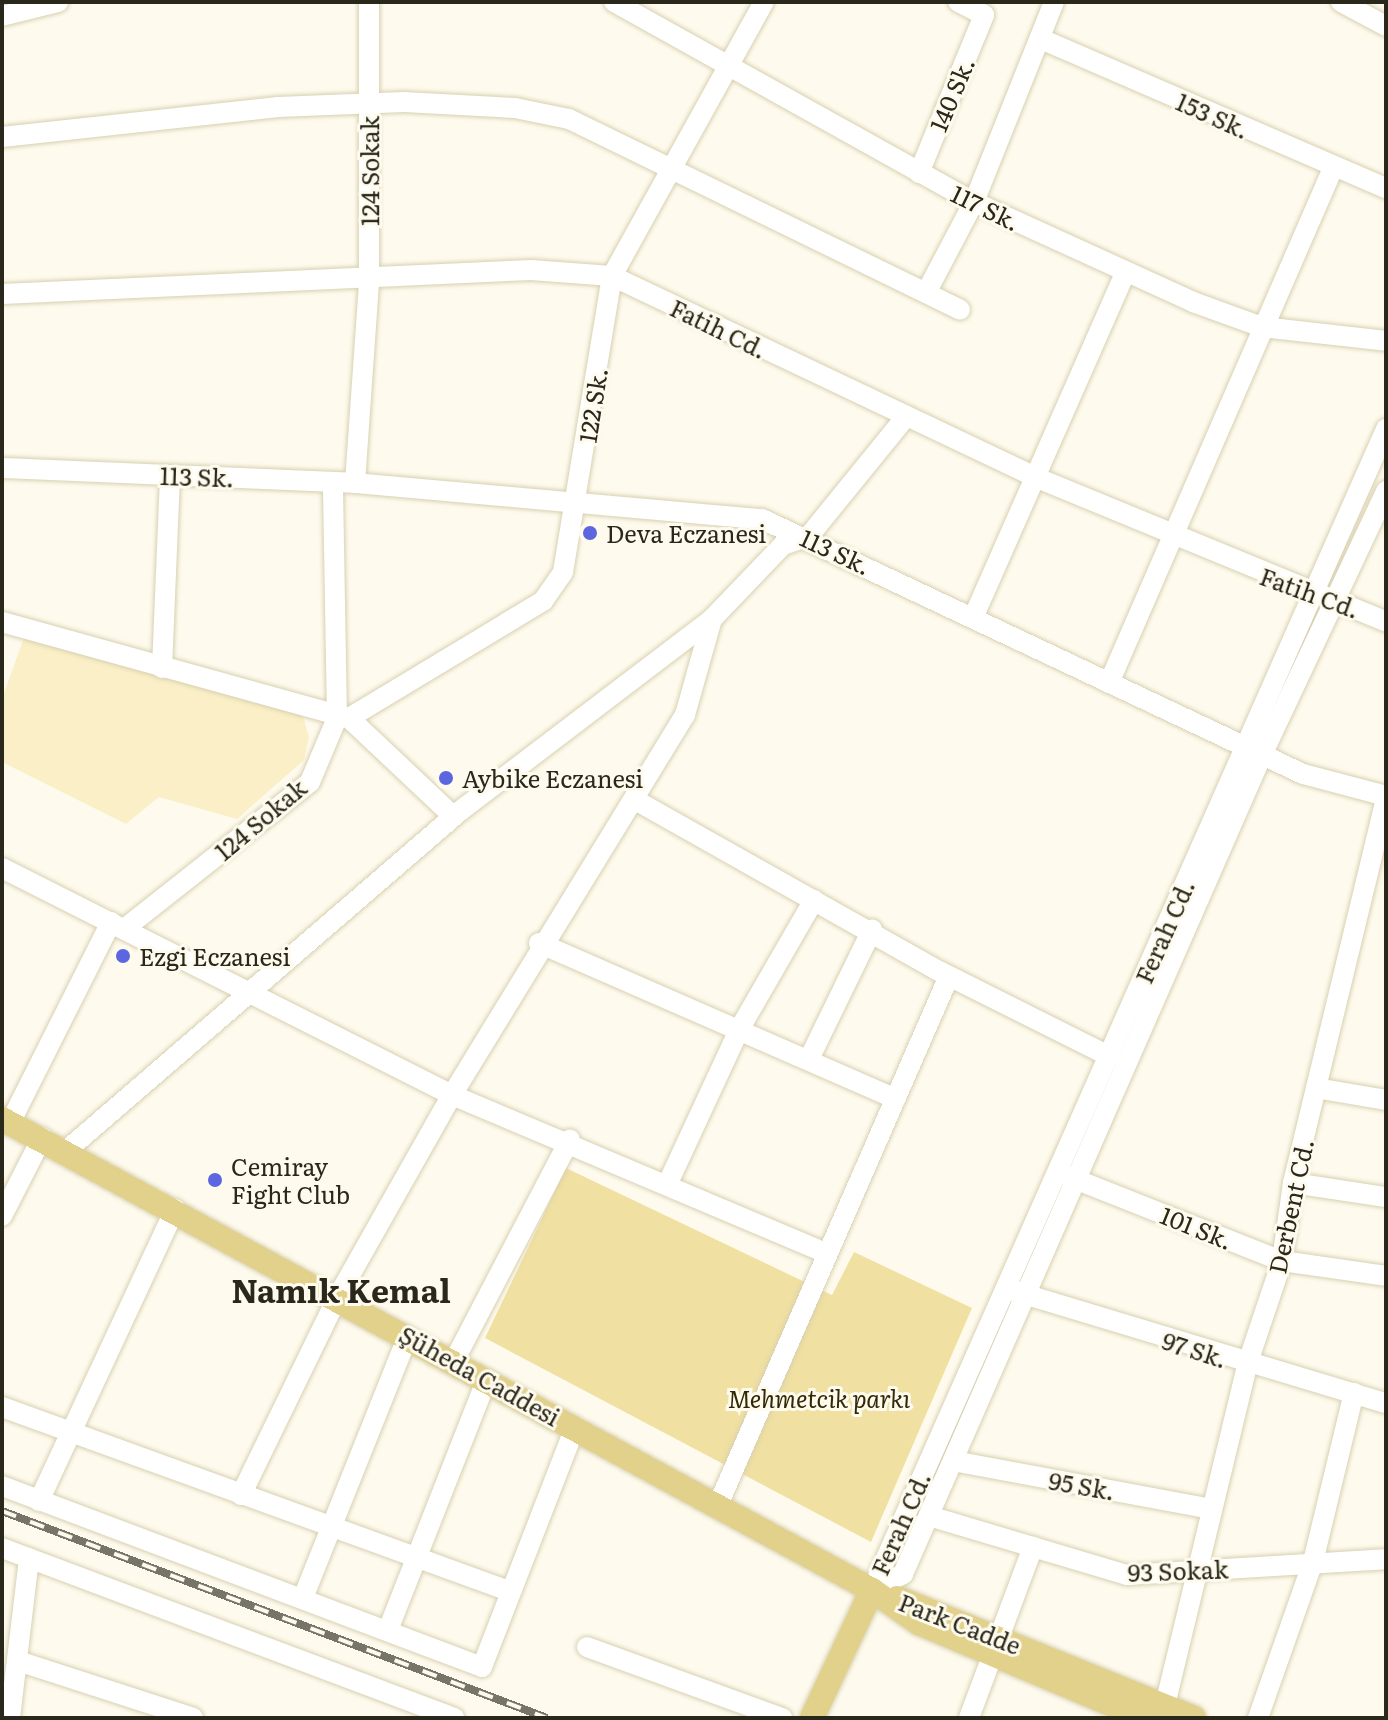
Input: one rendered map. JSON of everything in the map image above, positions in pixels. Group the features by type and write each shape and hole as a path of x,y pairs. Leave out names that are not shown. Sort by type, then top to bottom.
{"main road":[{"name":"Şüheda Caddesi","path":"6,1121 67,1150 872,1590"},
{"name":"Park Cadde","path":"872,1590 995,1646 1194,1718"},
{"path":"812,1718 872,1590"},
{"name":"Park Cadde","path":"995,1646 1108,1712 1144,1718"}],"street":[{"path":"2,16 58,2"},
{"name":"124 Sokak","path":"355,483 369,281 369,2"},
{"name":"117 Sk.","path":"614,2 730,71 919,173 1125,273 1262,327 1386,341"},
{"name":"122 Sk.","path":"343,718 543,601 563,572 612,276 676,171 764,2"},
{"name":"140 Sk.","path":"919,173 984,15 958,2"},
{"path":"927,291 974,202 1054,2"},
{"path":"1341,2 1386,26"},
{"name":"153 Sk.","path":"1041,39 1333,168 1386,188"},
{"path":"2,137 369,104 515,108 569,119 927,291 960,310"},
{"path":"1109,683 1333,168"},
{"name":"Fatih Cd.","path":"2,294 369,281 531,270 612,276 905,418 1035,477 1309,595 1335,598 1386,622"},
{"path":"973,618 1125,273"},
{"path":"67,1150 247,991 453,816 712,619 783,545 809,536 905,418"},
{"name":"Ferah Cd.","path":"872,1590 1006,1289 1069,1176 1254,751 1309,595 1386,429"},
{"name":"113 Sk.","path":"2,468 355,483 577,499 762,519 809,536 973,618 1254,751 1386,797"},
{"path":"162,668 170,475"},
{"name":"124 Sokak","path":"117,925 310,782 343,718 333,482"},
{"name":"Ferah Cd.","path":"872,1590 903,1574 1027,1296 1109,1056 1254,751 1335,598 1386,491"},
{"path":"241,1495 337,1298 452,1095 539,943 637,801 685,715 712,619"},
{"path":"2,622 343,718 453,816"},
{"name":"Derbent Cd.","path":"1165,1705 1247,1365 1282,1261 1293,1183 1386,797"},
{"path":"637,801 872,930 949,976 1109,1056"},
{"path":"2,868 452,1095 570,1139 824,1252"},
{"path":"668,1183 740,1028 814,900"},
{"path":"6,1121 117,925"},
{"path":"809,1059 872,930"},
{"path":"539,943 740,1028 894,1098"},
{"path":"718,1505 824,1252 949,976"},
{"path":"1316,1088 1386,1100"},
{"path":"2,1216 42,1138"},
{"path":"454,1361 570,1139"},
{"name":"101 Sk.","path":"1069,1176 1282,1261 1386,1276"},
{"path":"1293,1183 1386,1197"},
{"path":"39,1501 69,1430 175,1209"},
{"name":"97 Sk.","path":"1006,1289 1247,1365 1386,1403"},
{"path":"303,1598 408,1336"},
{"path":"388,1630 487,1379"},
{"path":"1258,1718 1313,1562 1354,1393"},
{"path":"2,1407 509,1591"},
{"path":"2,1486 482,1667 575,1427"},
{"name":"95 Sk.","path":"953,1461 1211,1509"},
{"name":"93 Sokak","path":"929,1516 1127,1575 1386,1559"},
{"path":"969,1718 1033,1547"},
{"path":"2,1548 454,1718"},
{"path":"10,1718 29,1558"},
{"path":"587,1647 782,1718"},
{"path":"18,1661 193,1718"}],"shaded area":[{"path":"26,632 302,713 309,737 304,760 237,819 159,797 126,824 2,762 2,699"}],"green space":[{"name":"Mehmetcik parkı","path":"566,1168 832,1295 854,1252 972,1308 871,1542 485,1338"}],"railway":[{"path":"2,1511 547,1718"}],"place":[{"name":"Deva Eczanesi","path":"590,533"},
{"name":"Aybike Eczanesi","path":"446,778"},
{"name":"Ezgi Eczanesi","path":"123,956"},
{"name":"Cemiray Fight Club","path":"215,1180"}],"district":[{"name":"Namık Kemal","path":"341,1289"}]}
